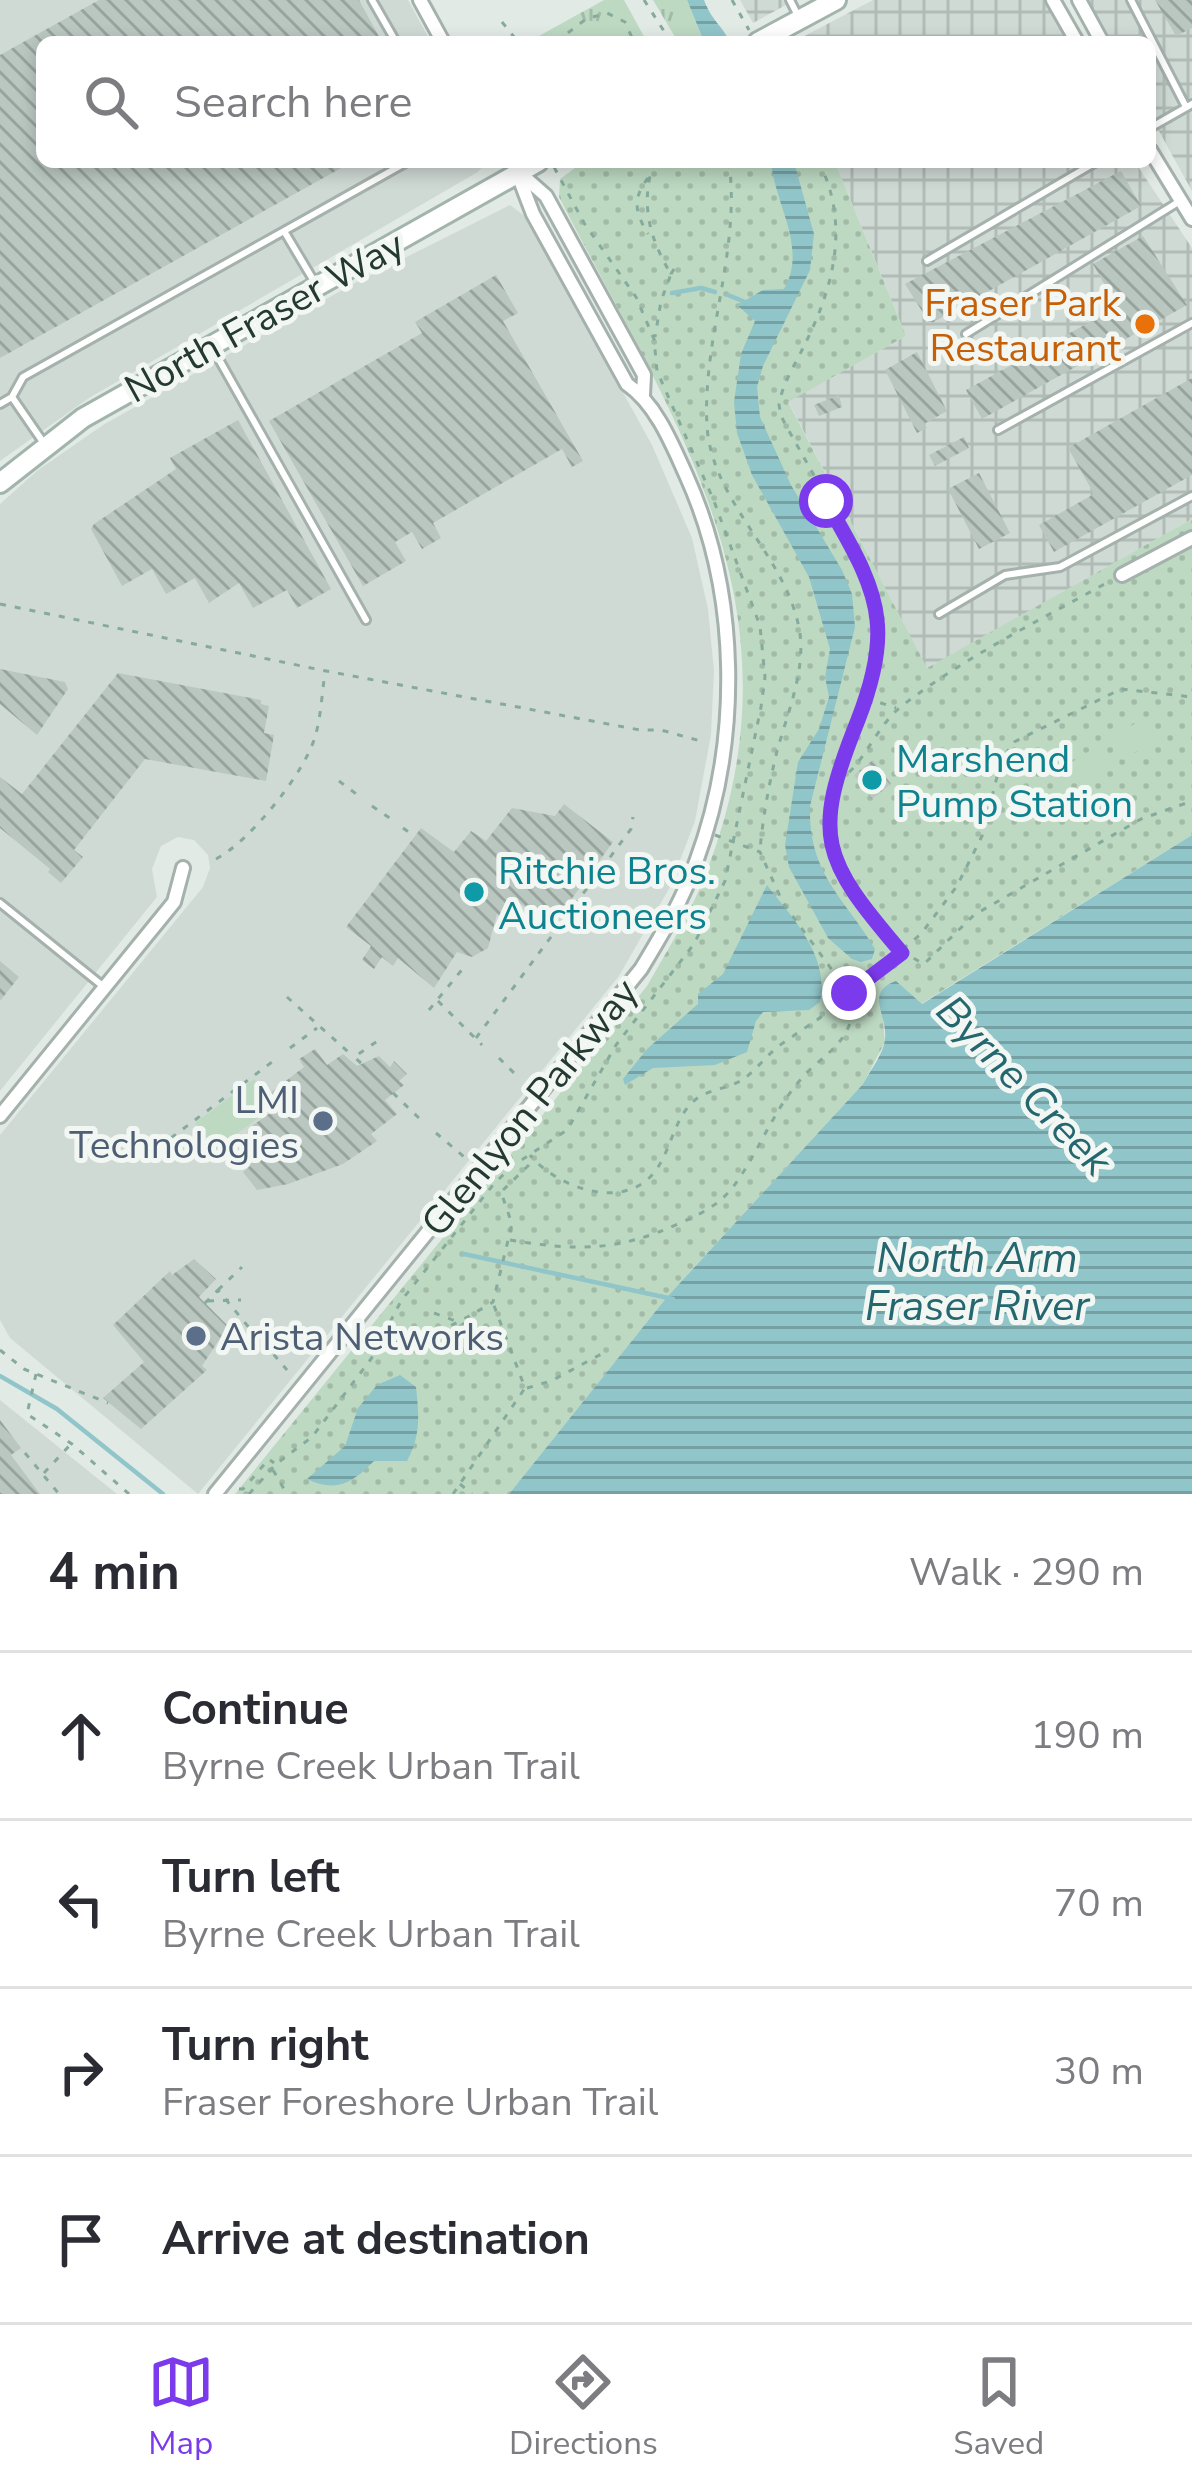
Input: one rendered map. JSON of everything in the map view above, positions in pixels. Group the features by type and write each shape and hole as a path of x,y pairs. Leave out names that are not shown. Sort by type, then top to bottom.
{"street":[{"path":"420,0 440,36"},
{"path":"752,34 800,20 836,0"},
{"path":"1053,0 1074,36"},
{"path":"1079,0 1099,36"},
{"path":"1156,160 1192,219"},
{"name":"North Fraser Way","path":"0,483 83,418 514,168"},
{"name":"Glenlyon Parkway","path":"215,1494 641,969 686,888 719,779 728,704 723,611 701,512 675,451 643,395 627,384 533,214 516,168"},
{"path":"1122,575 1192,538"},
{"path":"0,1116 174,902 183,868"}],"lane":[{"path":"372,0 392,36"},
{"path":"790,0 800,20"},
{"path":"1131,0 1151,36"},
{"path":"1156,46 1189,106 1156,125"},
{"path":"1,400 12,397 23,377 395,168"},
{"path":"927,261 1086,168"},
{"path":"966,334 1180,201"},
{"path":"284,231 317,286"},
{"path":"998,430 1192,323"},
{"path":"211,346 366,620"},
{"path":"12,397 45,445"},
{"path":"940,614 1005,575 1060,567 1192,496"},
{"path":"0,903 104,987"}],"path":[{"path":"644,0 666,36"},
{"path":"732,0 752,34"},
{"path":"564,36 586,19 607,13 625,22 631,36"},
{"path":"502,22 513,36"},
{"path":"554,168 560,178"},
{"path":"652,168 635,209 675,282"},
{"path":"510,1240 585,1250 625,1245 716,1205 748,1164 798,1081 836,1050 855,1006 784,903 760,852 764,807 791,703 800,636 782,584 722,479 707,427 730,213 729,168"},
{"path":"822,168 830,188 836,230 832,279 779,405 856,556 874,603 878,640 866,698 828,809 830,845 872,917 902,953 924,964 974,916 1141,819 1192,801"},
{"path":"649,177 650,236"},
{"path":"654,339 666,282 673,272"},
{"path":"835,782 848,775 877,730 898,709 954,668 1122,575"},
{"path":"0,604 704,742"},
{"path":"216,859 240,846 300,768 315,736 326,671"},
{"path":"532,1157 549,1176 579,1190 625,1189 638,1184 655,1171 685,1112 698,1098 744,1079 921,934 957,886 982,836 1001,761 1015,742 1121,689 1192,698"},
{"path":"866,698 898,709"},
{"path":"339,781 359,796"},
{"path":"372,806 391,819"},
{"path":"476,1039 631,829 633,817"},
{"path":"403,828 413,835"},
{"path":"706,832 760,852"},
{"path":"250,1494 274,1466 311,1437 379,1344 401,1301 501,1177 567,1130 616,1045 694,944 725,881 733,839"},
{"path":"429,1010 465,966"},
{"path":"287,998 362,1064"},
{"path":"438,1001 482,1045"},
{"path":"290,1048 320,1026"},
{"path":"354,1058 382,1038"},
{"path":"499,1058 519,1078"},
{"path":"171,1138 272,1062"},
{"path":"393,1094 420,1119"},
{"path":"436,1132 479,1169"},
{"path":"525,1388 493,1302 512,1224 501,1192 532,1157"},
{"path":"241,1300 205,1302 242,1267"},
{"path":"218,1290 251,1330"},
{"path":"379,1344 421,1340 493,1302"},
{"path":"434,1312 488,1333 504,1334"},
{"path":"264,1342 286,1370"},
{"path":"0,1350 36,1374 108,1402"},
{"path":"453,1494 525,1388 551,1381 607,1351"},
{"path":"36,1374 27,1414 72,1444 129,1494"},
{"path":"43,1474 72,1444"},
{"path":"25,1453 59,1494"},
{"path":"239,1489 269,1459 287,1494"},
{"path":"458,1483 472,1494"}],"shaded area":[{"path":"0,0 408,0 428,36 36,36 36,168 482,168 89,398 0,461"},
{"path":"740,0 795,0 753,23"},
{"path":"873,0 1044,0 1064,36 804,36"},
{"path":"1087,0 1192,0 1192,191 1156,126 1156,36 1107,36"},
{"path":"837,168 1139,168 1192,248 1192,519 927,669 788,401 906,336"},
{"path":"510,205 526,217 652,445 692,538 708,609 714,671 711,735 695,821 670,887 619,976 198,1494 10,1338 0,1320 0,1135 203,887 210,868 208,855 194,840 178,837 161,846 152,869 157,897 0,1091 0,504 38,470 103,425 351,285"},
{"path":"0,1400 117,1494 0,1494"}],"green space":[{"path":"604,0 624,0 644,36 539,36"},
{"path":"653,0 687,0 701,36 674,36"},
{"path":"575,168 837,168 906,336 788,402 927,668 1192,519 1192,835 921,1004 883,1021 885,1042 863,1084 667,1297 509,1494 235,1494 647,986 700,888 734,777 743,688 735,603 715,521 684,441 559,197 560,179"},
{"path":"1144,718 1157,739 1122,760 1110,739"},
{"path":"1101,744 1114,766 1079,786 1067,765"},
{"path":"254,1079 274,1106 215,1150 195,1123"}],"water":[{"path":"687,0 704,0 726,36 702,36"},
{"path":"772,168 796,168 814,234 810,270 763,366 757,387 760,417 791,485 852,594 855,627 810,806 811,830 822,867 875,949 872,959 861,962 828,938 789,867 785,845 798,762 819,729 829,697 825,677 830,649 809,577 752,475 737,433 734,402 741,354 755,321 737,305 763,290 784,289 793,258"},
{"name":"North Arm Fraser River","path":"1192,835 1192,1494 509,1494 667,1297 863,1084 884,1045 879,998 886,986 896,981 922,1004"},
{"path":"767,885 814,954 822,985 820,1002 809,1010 763,1012 747,1052 715,1065 653,1068 625,1085 623,1079 647,1049 698,1004 698,994 723,974"},
{"path":"400,1375 416,1387 417,1397 417,1434 407,1461 374,1461 351,1480 335,1485 307,1479 345,1446 358,1408 377,1385"}],"building":[{"path":"99,0 359,0 379,36 36,36 36,168 341,168 0,358 0,55"},
{"path":"1155,0 1192,0 1192,28 1176,36"},
{"path":"1121,171 1141,206 930,324 905,284"},
{"path":"1143,236 1187,305 982,419 966,390 1117,307 1093,264"},
{"path":"496,275 518,313 503,321 583,461 572,467 562,449 433,523 441,538 422,549 412,532 395,542 406,561 363,586 269,421 422,333 415,322"},
{"path":"917,352 947,411 917,433 885,370"},
{"path":"1192,378 1192,475 1054,552 1039,525 1094,494 1068,448"},
{"path":"839,395 842,407 819,416 814,405"},
{"path":"238,420 331,589 297,608 287,590 253,608 239,583 209,603 195,578 166,594 152,569 122,586 91,529 94,524 176,469 170,458"},
{"path":"964,437 969,448 935,466 929,455"},
{"path":"979,473 1010,533 979,549 948,489"},
{"path":"0,669 65,682 68,689 37,735 0,704"},
{"path":"118,673 261,700 269,706 264,733 274,735 266,781 145,759 74,850 83,857 61,883 0,828 0,777 22,794"},
{"name":"Marshend Pump Station","path":"873,760 891,784 872,799 854,775"},
{"name":"Ritchie Bros. Auctioneers","path":"564,804 613,842 552,926 518,902 505,920 497,914 488,948 472,957 457,952 434,988 398,958 393,966 382,957 374,969 362,960 371,946 346,927 421,828 454,852 471,831 486,841 512,808 555,816"},
{"path":"0,961 19,977 0,1001"},
{"name":"LMI Technologies","path":"315,1049 327,1065 343,1054 357,1066 379,1056 390,1067 394,1061 407,1074 399,1081 404,1085 385,1100 397,1114 371,1134 377,1141 343,1164 257,1190 243,1172 250,1166 241,1155 247,1150 241,1140 253,1131 249,1128 276,1109 266,1096 304,1067 299,1059"},
{"path":"194,1259 216,1279 199,1297 228,1326 202,1366 207,1370 141,1429 103,1398 144,1362 113,1325 170,1271 172,1275"},
{"path":"0,1420 21,1448 11,1455 40,1494 0,1494"}],"waterway":[{"path":"672,293 701,288 715,292"},
{"path":"728,295 745,302"},
{"path":"464,1254 673,1299"},
{"path":"0,1376 57,1409 163,1494"}],"place":[{"name":"Fraser Park Restaurant","path":"1145,324"},
{"name":"Marshend Pump Station","path":"872,780"},
{"name":"Ritchie Bros. Auctioneers","path":"474,892"},
{"name":"LMI Technologies","path":"323,1121"},
{"name":"Arista Networks","path":"196,1336"}],"route":[{"path":"826,501 866,579 878,621 866,698 828,809 830,845 842,872 902,953 849,993"}],"water label":[{"name":"Byrne Creek","path":"1025,1085"}]}
